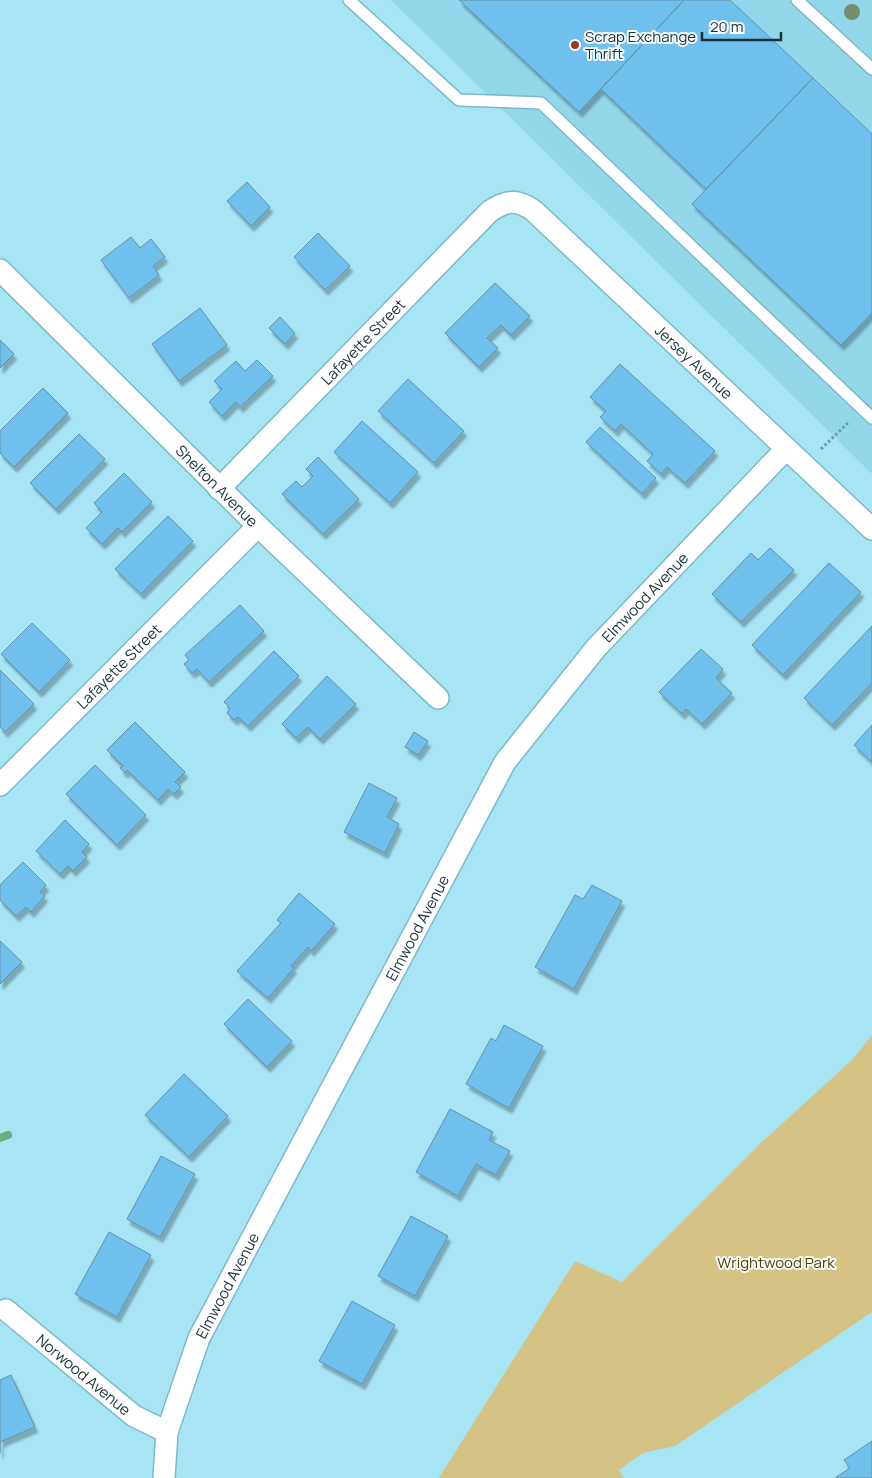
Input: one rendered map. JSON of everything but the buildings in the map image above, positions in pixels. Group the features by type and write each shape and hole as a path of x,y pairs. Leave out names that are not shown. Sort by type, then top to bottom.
{"street":[{"name":"Jersey Avenue","path":"512,201 523,203 534,211 872,529"},
{"name":"Lafayette Street","path":"219,489 490,211 502,203 512,201"},
{"name":"Shelton Avenue","path":"0,270 219,489 438,698"},
{"name":"Elmwood Avenue","path":"164,1478 167,1432 199,1338 505,762 596,648 786,449"},
{"name":"Lafayette Street","path":"0,785 258,526"},
{"name":"Norwood Avenue","path":"6,1310 134,1416 167,1432"}],"lane":[{"path":"349,0 459,100 541,103 872,418"},
{"path":"797,0 872,69"}],"path":[{"path":"804,466 862,409"}],"shaded area":[{"path":"391,0 872,0 872,474"}],"green space":[{"name":"Wrightwood Park","path":"872,1035 872,1312 675,1446 643,1453 619,1470 624,1478 439,1478 575,1261 622,1282 762,1142 853,1059"}],"waterway":[{"path":"0,1138 8,1135"}],"place":[{"name":"Scrap Exchange Thrift","path":"575,45"}]}
